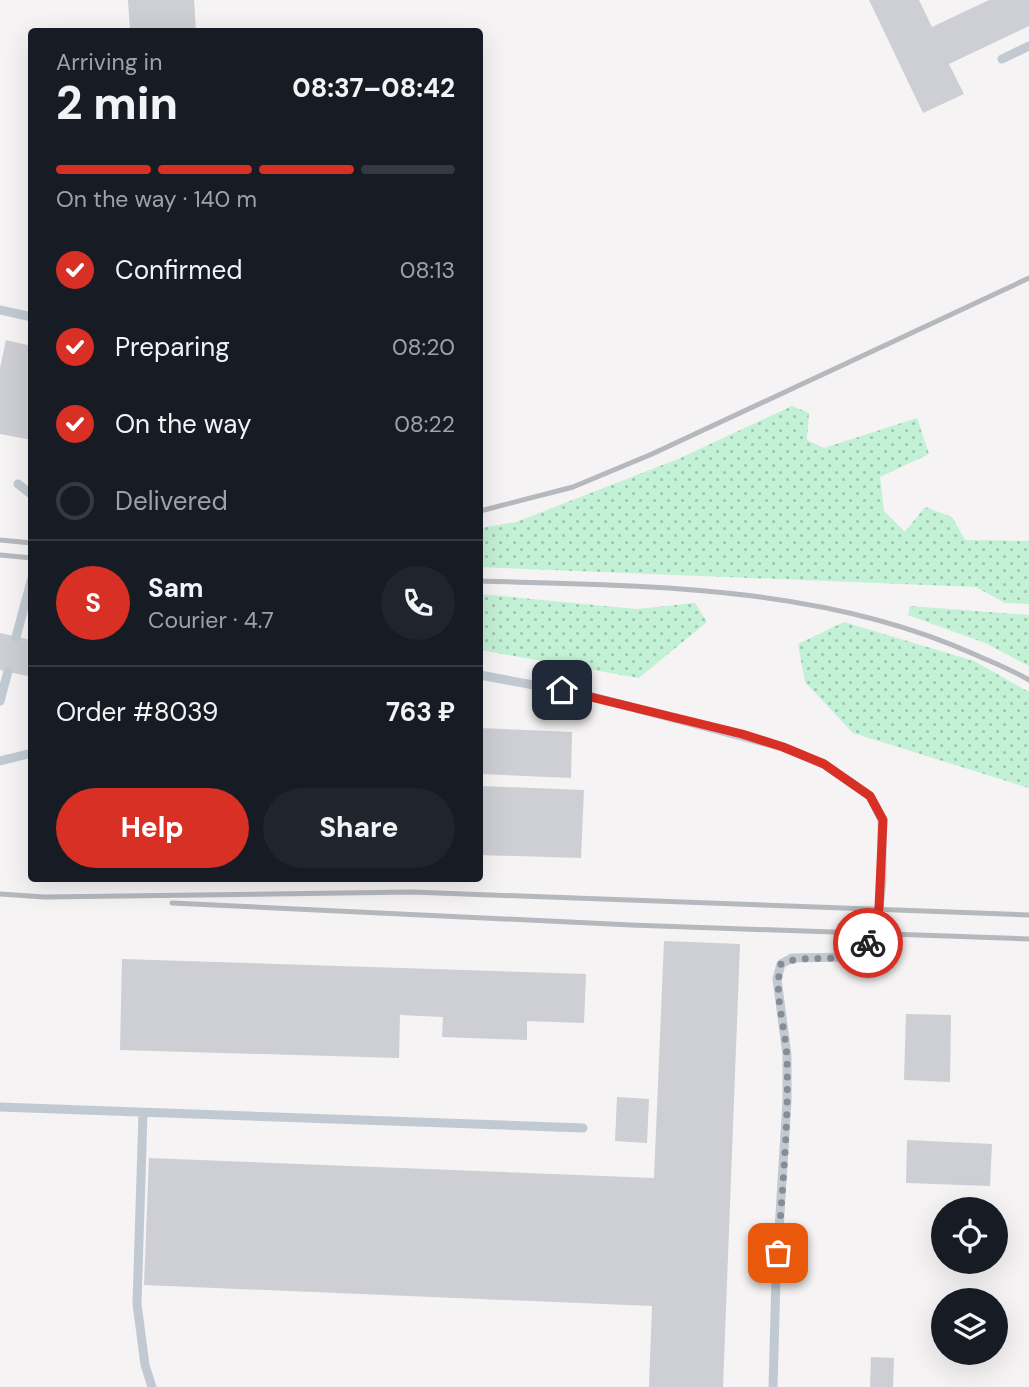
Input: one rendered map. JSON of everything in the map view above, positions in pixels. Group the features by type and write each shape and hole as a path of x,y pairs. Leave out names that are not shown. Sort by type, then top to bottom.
{"lane":[{"path":"1002,60 1029,46"},
{"path":"0,310 28,316"},
{"path":"18,484 28,492"},
{"path":"16,637 28,593"},
{"path":"0,701 8,671"},
{"path":"483,676 586,695 783,747 824,764 870,796 883,820 879,908 867,946 860,953 849,957 792,958 781,964 777,979 787,1055 787,1101 776,1278 773,1387"},
{"path":"0,761 28,754"},
{"path":"0,1107 583,1128"},
{"path":"143,1113 136,1304 145,1365 152,1387"}],"green space":[{"path":"792,406 809,413 807,440 824,448 917,418 929,454 880,477 884,511 905,532 925,507 952,517 965,540 1029,541 1029,604 1005,603 976,587 483,567 483,528 516,522 678,459"},
{"path":"483,594 637,609 695,603 707,622 639,678 483,651"},
{"path":"910,606 1029,615 1029,666 985,643 908,615"},
{"path":"844,622 974,661 1029,692 1029,788 853,733 805,682 798,644"}],"building":[{"path":"128,0 194,0 196,28 130,28"},
{"path":"869,0 919,0 932,27 989,0 1029,0 1029,26 949,64 964,94 923,113"},
{"path":"6,340 28,345 28,439 0,434 0,368"},
{"path":"0,633 28,639 28,676 0,670"},
{"path":"483,728 572,732 571,778 483,774"},
{"path":"483,786 584,790 581,858 483,855"},
{"path":"664,941 740,944 723,1387 649,1387 652,1306 144,1285 149,1158 654,1178"},
{"path":"122,959 586,974 584,1023 527,1021 527,1040 442,1037 443,1017 400,1015 399,1058 120,1050"},
{"path":"906,1014 951,1015 950,1082 904,1080"},
{"path":"617,1097 649,1099 647,1143 615,1141"},
{"path":"907,1140 992,1144 990,1186 906,1183"},
{"path":"871,1357 894,1358 893,1387 870,1387"}],"railway":[{"path":"483,510 573,487 652,454 1029,278"},
{"path":"0,540 28,543"},
{"path":"0,555 28,558"},
{"path":"483,581 669,588 795,602 857,615 917,632 976,655 1029,680"},
{"path":"0,894 45,897 412,892 1029,915"},
{"path":"172,903 631,925 1029,939"}],"way so far":[{"path":"778,1253 787,1101 787,1055 777,979 781,964 792,958 849,957 860,953 868,943"}],"route":[{"path":"562,690 742,734 783,747 824,764 870,796 883,820 879,908 868,943"}]}
